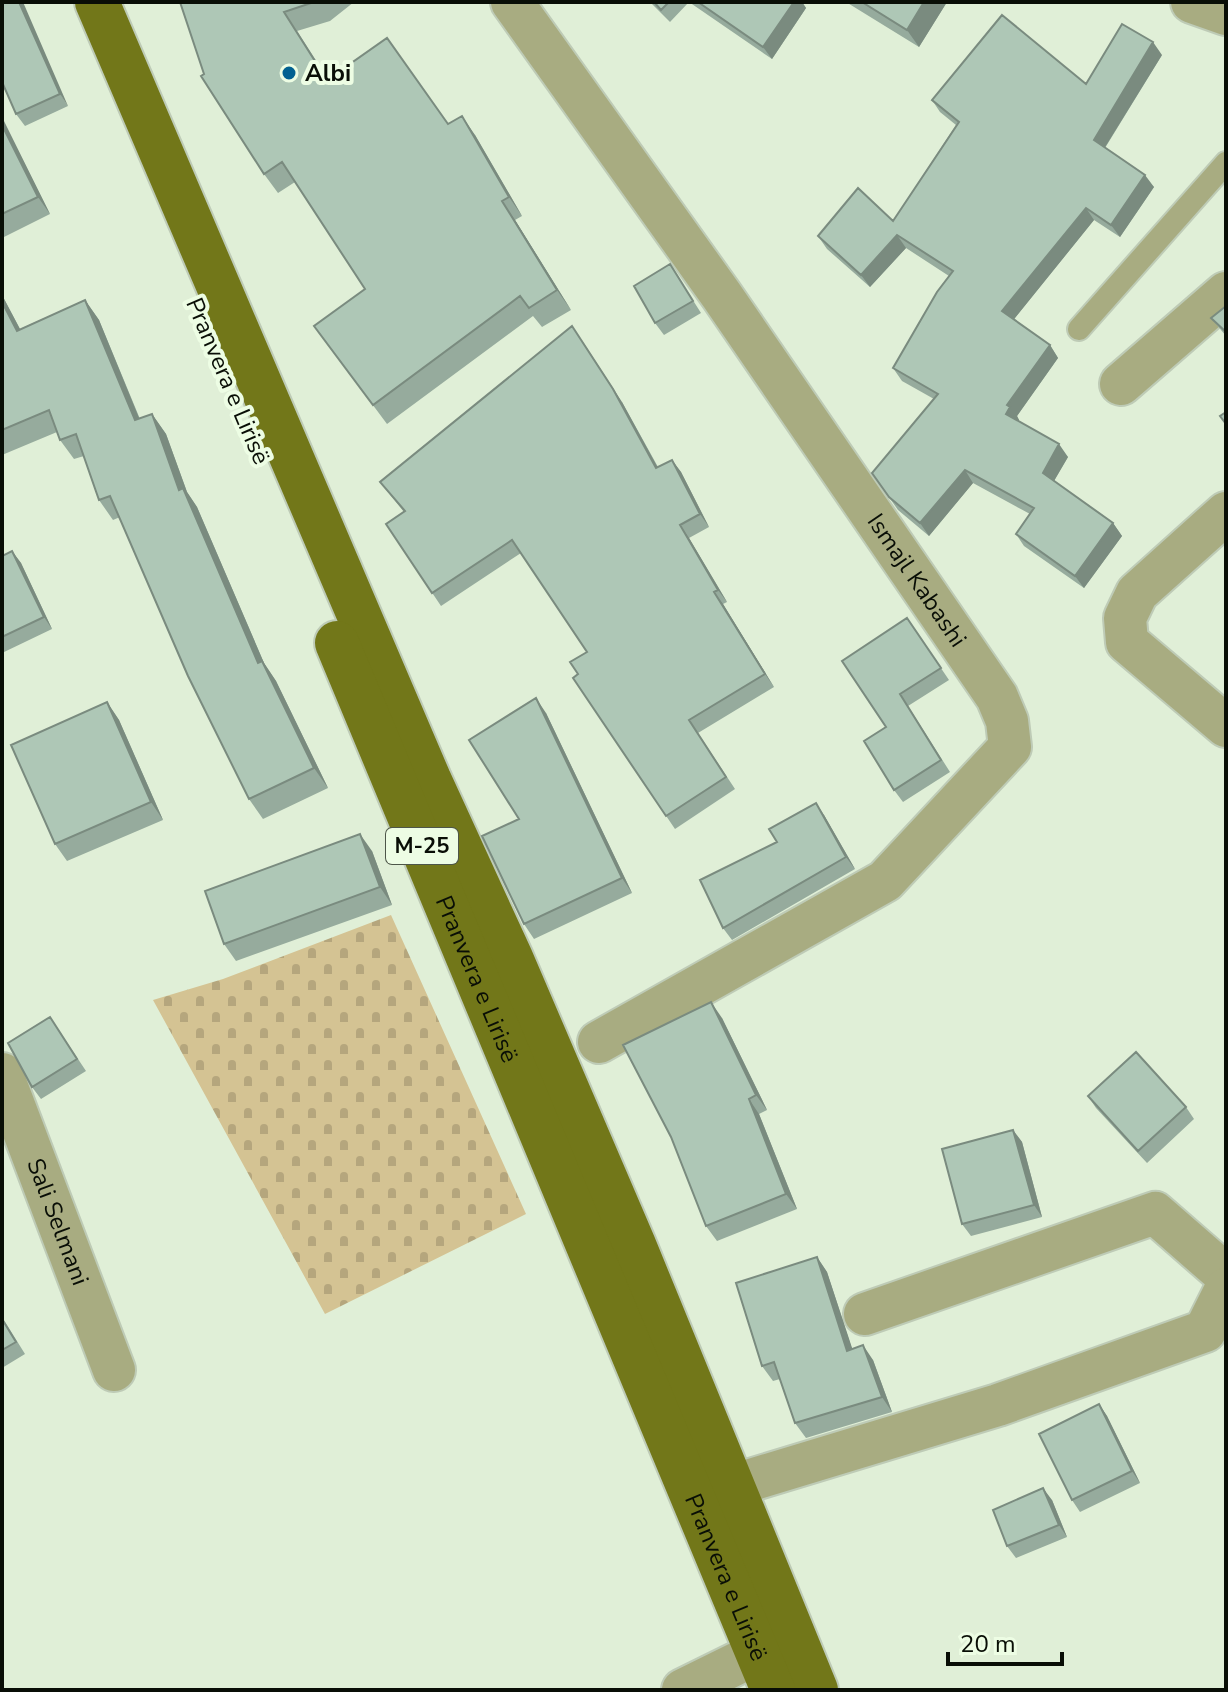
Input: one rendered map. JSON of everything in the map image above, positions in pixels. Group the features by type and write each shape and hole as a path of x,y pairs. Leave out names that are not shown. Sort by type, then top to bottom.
{"main road":[{"name":"Pranvera e Lirisë","path":"71,2 765,1671"},
{"name":"Pranvera e Lirisë","path":"97,2 422,765 511,958 628,1231 816,1690"}],"street":[{"name":"Ismajl Kabashi","path":"512,2 722,296 997,697 1007,721 1010,747 885,881 599,1042"},
{"path":"1192,2 1226,14"},
{"path":"1121,384 1226,293"},
{"path":"1226,513 1137,593 1125,618 1127,642 1226,726"},
{"name":"Sali Selmani","path":"2,1074 114,1370"},
{"path":"865,1314 1155,1213 1226,1275"},
{"name":"Pranvera e Lirisë","path":"731,1486 998,1405 1205,1331 1226,1289"},
{"path":"683,1690 765,1671"}],"lane":[{"path":"1079,329 1226,163"}],"green space":[{"path":"391,915 526,1214 325,1314 153,1000 223,979"}],"building":[{"path":"2,2 19,2 60,94 16,114 2,82"},
{"path":"180,2 314,2 284,12 327,80 387,38 448,124 462,116 509,197 502,201 557,290 529,308 520,296 373,405 314,326 365,289 282,162 264,174 201,76 204,74"},
{"path":"654,2 669,2 661,10"},
{"path":"698,2 794,2 763,47"},
{"path":"862,2 924,2 907,30"},
{"path":"1002,15 1086,84 1122,24 1153,42 1094,140 1145,175 1111,225 1086,208 1002,311 1050,345 1007,405 1010,407 1006,414 1059,444 1043,473 1113,523 1075,576 1016,534 1034,508 965,470 920,523 889,497 872,473 938,394 893,368 937,292 953,271 897,235 861,275 818,236 858,188 893,221 959,122 932,100"},
{"path":"2,125 38,197 2,214"},
{"path":"670,264 693,301 655,323 634,286"},
{"path":"85,300 135,420 152,414 179,490 183,488 258,663 262,661 314,768 249,799 188,676 110,496 99,500 76,434 60,440 49,410 2,430 2,302 17,331"},
{"path":"1226,306 1226,332 1211,318"},
{"path":"572,326 613,389 656,468 672,460 700,514 680,525 718,590 714,592 765,674 689,720 726,777 666,816 573,678 578,674 570,662 587,652 512,540 432,593 386,524 405,511 380,482"},
{"path":"12,551 44,617 2,637 2,556"},
{"path":"907,618 941,668 900,694 941,760 894,790 864,741 886,727 842,661"},
{"path":"536,698 622,878 524,924 482,836 519,819 469,740"},
{"path":"107,702 151,802 55,844 11,745"},
{"path":"816,803 846,857 723,928 700,880 777,842 769,829"},
{"path":"360,834 380,887 224,944 205,891"},
{"path":"711,1002 756,1095 749,1099 786,1194 706,1226 671,1137 623,1045"},
{"path":"50,1017 77,1059 32,1087 8,1043"},
{"path":"1136,1052 1186,1107 1138,1151 1088,1096"},
{"path":"1013,1130 1034,1205 962,1224 942,1149"},
{"path":"817,1257 847,1351 863,1345 882,1397 795,1423 774,1362 762,1366 736,1283"},
{"path":"2,1319 16,1342 2,1350"},
{"path":"1099,1404 1132,1471 1072,1500 1039,1434"},
{"path":"1043,1488 1059,1525 1007,1546 993,1510"}],"place":[{"name":"Albi","path":"289,73"}]}
